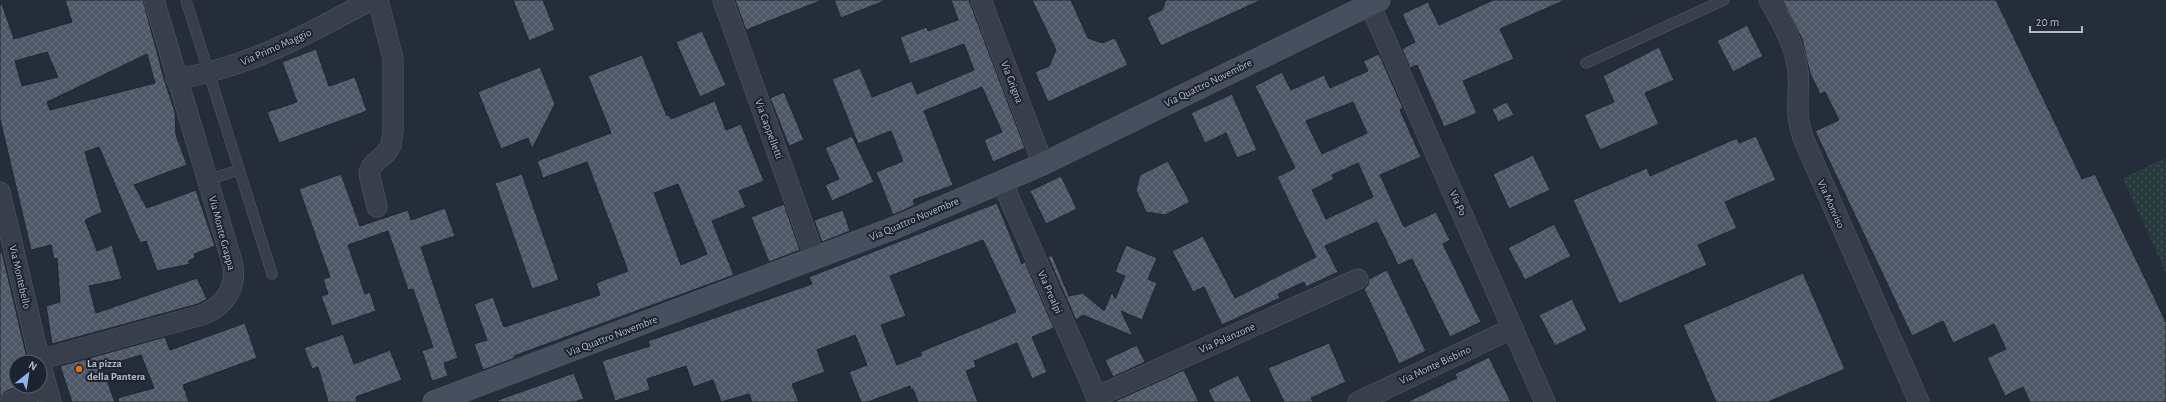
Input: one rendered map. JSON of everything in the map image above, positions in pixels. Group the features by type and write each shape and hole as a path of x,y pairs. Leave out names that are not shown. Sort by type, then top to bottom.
{"street":[{"name":"Via Monte Grappa","path":"48,360 202,315 214,310 226,300 233,282 233,267 176,79 154,0"},
{"name":"Via Primo Maggio","path":"176,79 210,73 240,64 278,48 371,0"},
{"path":"377,206 369,173 374,163 387,154 392,141 394,82 390,43 378,0"},
{"name":"Via Cappelletti","path":"723,0 815,258"},
{"name":"Via Grigna","path":"981,0 1043,164"},
{"name":"Via Monviso","path":"1769,0 1783,25 1795,54 1798,74 1797,113 1803,138 1919,402"},
{"name":"Via Quattro Novembre","path":"434,402 894,228 1002,182 1043,164 1373,2"},
{"name":"Via Po","path":"1373,2 1545,402"},
{"name":"Via Prealpi","path":"1002,182 1097,400"},
{"name":"Via Montebello","path":"0,192 38,354"},
{"name":"Via Palanzone","path":"1097,400 1358,279"},
{"name":"Via Monte Bisbino","path":"1358,402 1513,328"},
{"path":"10,402 49,395"}],"lane":[{"path":"186,0 272,274"},
{"path":"1586,63 1724,0"},
{"path":"207,180 240,170"}],"shaded area":[{"path":"2166,158 2166,273 2123,178"}],"building":[{"path":"65,0 143,0 165,82 175,112 176,135 187,165 134,185 147,208 196,190 215,246 194,254 195,258 188,261 190,264 157,271 146,241 140,243 99,147 85,152 102,212 85,220 97,251 112,245 122,279 89,286 96,313 197,278 207,299 198,304 52,344 46,306 60,302 57,258 54,259 51,245 31,250 0,119 0,4 2,4 14,39 72,22","holes":["47,52 58,77 22,86 15,61","147,54 155,83 50,110 47,102"]},
{"path":"513,0 543,0 555,30 529,41"},
{"path":"735,0 820,0 820,1 746,30"},
{"path":"834,0 884,0 884,1 841,18"},
{"path":"951,0 969,0 1025,148 993,162 984,140 1002,132 982,87 924,111 953,185 913,200 915,205 893,215 876,172 903,161 891,131 858,144 832,79 860,68 872,97 912,81 917,94 974,70 964,44 910,64 900,37 927,27 928,31 958,20"},
{"path":"1032,0 1071,0 1088,38 1102,43 1115,38 1128,65 1048,102 1035,72 1049,66 1056,50"},
{"path":"1166,0 1261,0 1161,46 1147,17 1162,10"},
{"path":"1493,0 1565,0 1500,29 1514,59 1463,81 1477,113 1444,127 1417,65 1410,68 1402,49 1415,42 1402,14 1428,2 1439,25"},
{"path":"1782,0 1996,0 2082,179 2095,174 2166,322 2166,402 2030,402 2023,387 2005,396 1987,358 2006,349 1994,324 1953,343 1943,321 1912,336 1815,131 1839,120 1825,92 1820,94 1810,73 1802,39"},
{"path":"1747,25 1763,56 1733,72 1717,41"},
{"path":"702,31 726,85 700,97 676,42"},
{"path":"1659,47 1674,80 1645,93 1659,124 1600,150 1584,115 1614,102 1603,76"},
{"path":"316,49 329,86 355,77 367,111 279,143 267,112 297,102 282,62"},
{"path":"1379,54 1403,108 1400,110 1421,157 1380,175 1404,227 1436,212 1450,240 1443,244 1481,322 1450,337 1412,259 1398,265 1377,222 1325,246 1338,272 1306,287 1304,282 1278,294 1280,298 1222,325 1204,287 1193,292 1172,251 1203,236 1235,298 1316,257 1277,177 1295,168 1255,86 1282,72 1291,90 1324,75 1330,88 1368,71 1363,61","holes":["1353,102 1367,133 1322,154 1306,121","1358,163 1373,197 1326,219 1312,190 1334,179 1332,175"]},
{"path":"642,55 667,116 669,115 671,119 715,101 726,130 741,124 764,181 739,191 746,207 712,221 734,275 514,356 515,358 483,370 474,344 487,340 474,304 493,297 504,327 600,295 596,283 628,271 587,162 543,178 537,161 611,133 588,76","holes":["678,184 707,254 681,265 654,193"]},
{"path":"540,67 555,104 532,149 528,138 501,149 478,92"},
{"path":"784,92 804,140 789,146 770,98"},
{"path":"1232,94 1257,150 1237,158 1226,133 1205,143 1191,113"},
{"path":"1507,102 1514,115 1498,122 1492,109"},
{"path":"852,136 874,182 832,201 825,185 839,179 825,148"},
{"path":"1756,136 1776,180 1725,202 1737,228 1698,245 1707,265 1619,304 1573,200 1647,168 1650,176 1737,138 1739,143"},
{"path":"1533,155 1550,190 1509,209 1493,174"},
{"path":"1168,161 1190,202 1165,215 1146,212 1136,190 1140,175"},
{"path":"341,174 360,226 408,210 411,220 445,208 455,236 421,247 458,358 444,363 448,376 432,381 422,351 433,347 413,289 408,290 388,231 348,245 365,294 370,292 376,311 332,326 321,296 328,294 323,279 330,277 299,189"},
{"path":"522,174 559,280 532,289 495,183"},
{"path":"1061,176 1077,209 1046,224 1030,191"},
{"path":"997,203 1022,264 1025,262 1054,328 1032,337 1047,372 1032,379 1017,343 974,361 976,367 966,371 978,402 918,402 913,389 911,390 910,386 868,402 861,402 849,372 867,365 855,335 817,350 825,372 792,384 799,402 752,402 749,394 721,402 713,380 693,387 686,366 647,379 650,390 615,401 602,361 650,346 648,341 812,284 809,277","holes":["983,240 1016,312 920,352 922,355 897,365 881,325 906,316 890,276"]},
{"path":"784,204 800,250 769,262 751,217"},
{"path":"843,210 850,231 822,242 814,220"},
{"path":"1554,224 1571,256 1525,280 1508,248"},
{"path":"1126,245 1157,258 1148,279 1157,283 1142,320 1121,311 1133,336 1083,315 1076,320 1048,257 1052,255 1069,296 1083,293 1104,311 1112,292 1115,299 1125,276 1115,272"},
{"path":"0,252 2,252 26,354 8,354 8,391 0,397"},
{"path":"1387,270 1426,351 1399,364 1364,289 1368,285 1369,279"},
{"path":"1803,273 1845,369 1768,402 1716,402 1683,325"},
{"path":"1572,299 1587,330 1555,346 1539,315"},
{"path":"245,323 257,358 183,385 189,402 119,402 118,398 154,388 141,355 102,367 115,402 72,402 60,366 165,337 170,350"},
{"path":"343,334 354,364 390,350 402,380 356,397 357,402 328,402 318,367 312,369 304,348"},
{"path":"1329,343 1346,382 1311,398 1313,402 1284,402 1268,368"},
{"path":"1137,345 1145,362 1113,377 1105,360"},
{"path":"1489,357 1511,402 1407,402 1457,378 1455,374"},
{"path":"1184,370 1199,402 1113,402"},
{"path":"574,373 584,399 574,402 498,402 498,400"},
{"path":"1238,375 1252,402 1214,402 1208,390"}],"place":[{"name":"La pizza della Pantera","path":"79,369"}]}
